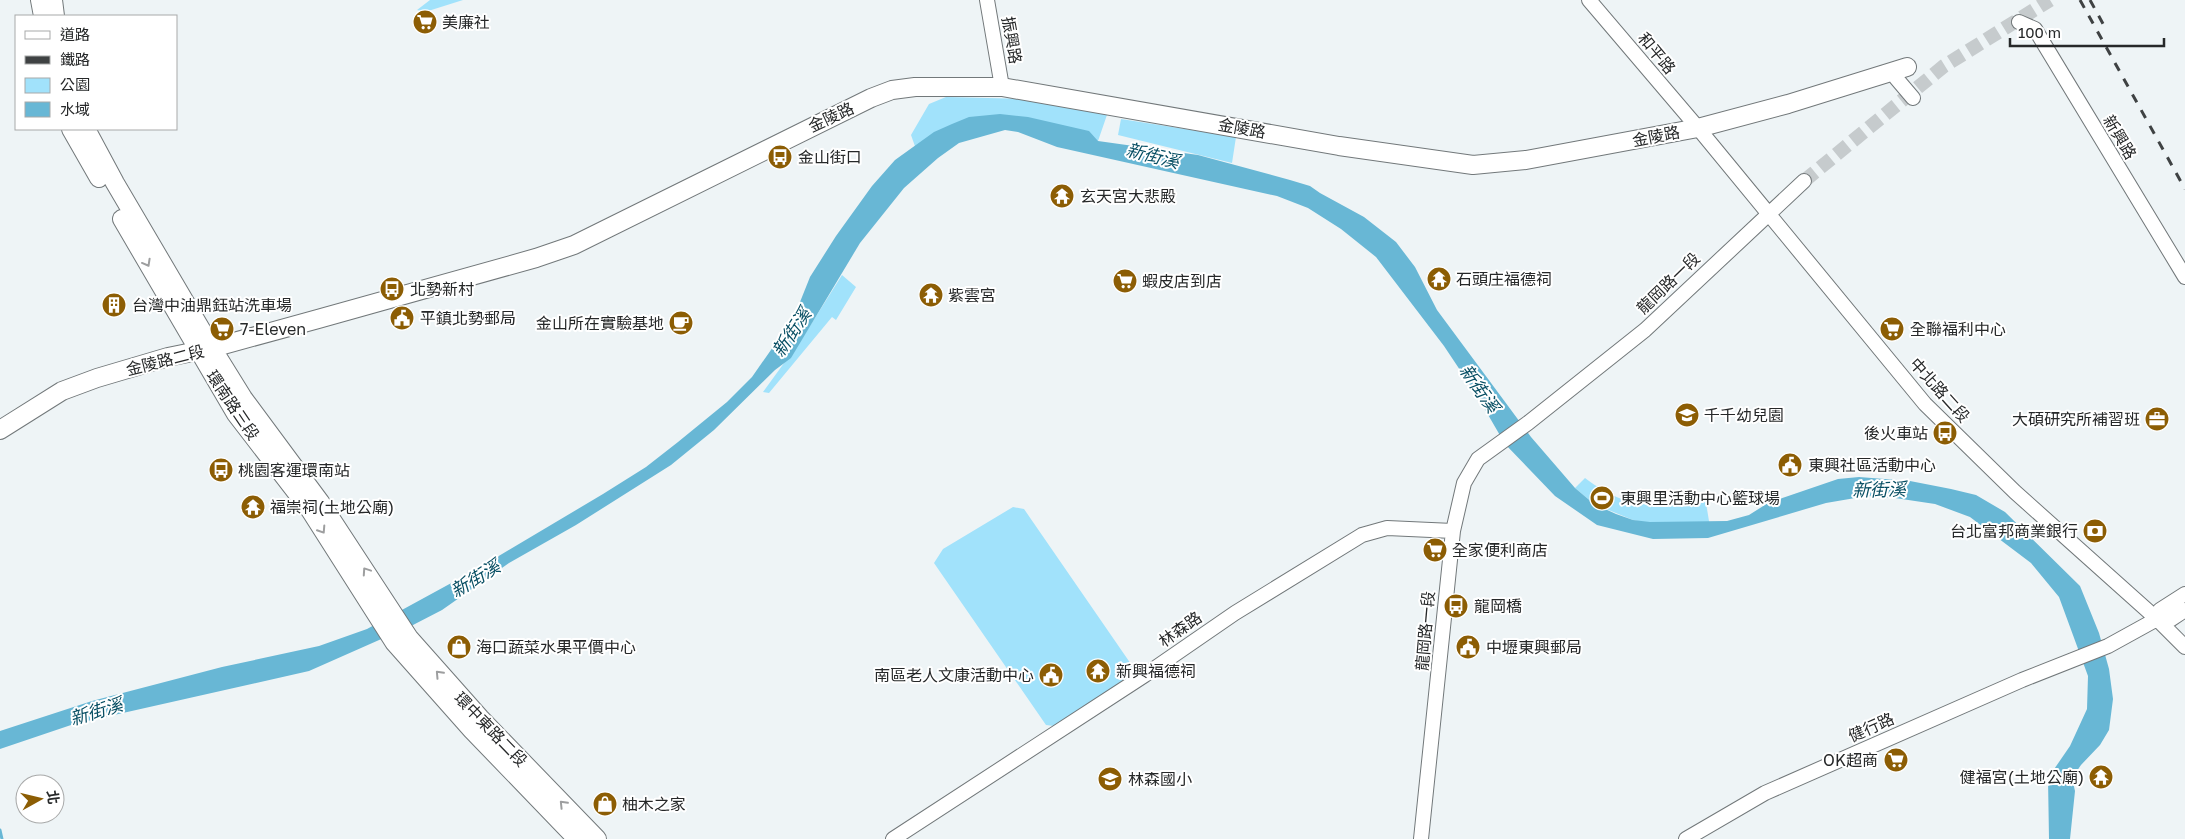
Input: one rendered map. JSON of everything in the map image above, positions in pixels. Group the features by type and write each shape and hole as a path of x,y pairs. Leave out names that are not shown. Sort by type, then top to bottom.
{"main road":[{"path":"40,0 43,15"},
{"path":"53,0 55,15"},
{"name":"金陵路","path":"598,233 811,126 892,90 915,86 1002,87 1339,146 1473,165 1526,160 1698,128 1901,73"},
{"name":"環南路三段","path":"73,130 205,350"},
{"name":"環南路三段","path":"87,130 205,350 236,414 310,510 386,616"},
{"name":"金陵路二段","path":"0,430 62,391 168,357 205,350 536,258 574,245 598,233"},
{"name":"環中東路二段","path":"386,616 401,640 472,730 577,839"},
{"name":"環中東路二段","path":"401,640 480,718 597,839"}],"street":[{"name":"振興路","path":"987,0 1002,87"},
{"name":"和平路","path":"1589,0 1698,128"},
{"name":"新興路","path":"2019,22 2035,29 2185,277"},
{"path":"1901,73 1913,98"},
{"name":"中北路二段","path":"1698,128 1925,404 2015,492 2157,619 2185,647"},
{"name":"龍岡路一段","path":"1421,839 1453,531 1464,483 1470,472 1478,459 1528,423 1644,330 1728,250 1769,215 1804,180"},
{"name":"林森路","path":"893,839 1145,675 1235,613 1362,535 1387,528 1453,531"},
{"path":"2185,594 2160,610 2157,619 2170,620 2185,610"},
{"name":"健行路","path":"1686,839 1765,793 2022,680 2105,647 2157,619"}],"green space":[{"path":"430,0 463,0 425,12 417,10"},
{"path":"946,97 1023,99 1108,112 1098,141 1025,121 917,152 911,135 929,104"},
{"path":"1121,119 1236,137 1232,163 1118,135"},
{"path":"842,275 856,287 836,320 832,317 769,393 763,392 803,337"},
{"path":"1585,478 1614,496 1642,504 1672,504 1705,497 1710,527 1681,531 1633,520 1594,504 1575,488"},
{"path":"1013,507 1024,509 1133,667 1130,677 1054,726 1046,725 934,563 943,549"}],"water":[{"name":"新街溪","path":"1000,114 1028,117 1089,131 1098,141 1198,155 1290,180 1310,186 1364,217 1396,242 1415,267 1437,310 1531,437 1575,488 1594,504 1616,514 1633,520 1650,522 1727,521 1749,515 1768,503 1838,479 1859,477 1910,481 1951,489 1976,495 2005,512 2080,586 2099,633 2109,669 2113,699 2109,730 2100,745 2081,765 2072,778 2075,791 2070,839 2049,839 2048,778 2070,746 2087,709 2088,676 2059,597 2031,563 1970,517 1935,504 1867,496 1826,503 1708,538 1653,539 1597,525 1555,496 1505,444 1476,394 1444,346 1376,257 1341,229 1308,208 1277,196 1057,147 1018,132 1005,130 959,143 938,158 904,188 860,243 791,358 775,370 714,430 671,465 576,525 509,563 442,610 413,625 309,671 74,724 0,749 0,731 92,701 222,667 319,646 367,629 477,569 646,467 727,402 752,377 794,317 810,277 836,236 872,186 895,160 934,132 952,124 969,117"}],"waterway":[{"path":"0,830 2,839"}],"tunnel":[{"path":"1804,181 1944,66 2050,0"}],"railway":[{"path":"2080,0 2185,189"},
{"path":"2090,0 2107,31"}],"place":[{"name":"美廉社","path":"425,22"},
{"name":"金山街口","path":"780,157"},
{"name":"玄天宮大悲殿","path":"1062,196"},
{"name":"石頭庄福德祠","path":"1439,279"},
{"name":"蝦皮店到店","path":"1125,281"},
{"name":"北勢新村","path":"392,289"},
{"name":"紫雲宮","path":"931,295"},
{"name":"台灣中油鼎鈺站洗車場","path":"114,305"},
{"name":"平鎮北勢郵局","path":"402,318"},
{"name":"金山所在實驗基地","path":"681,323"},
{"name":"7-Eleven","path":"222,329"},
{"name":"全聯福利中心","path":"1892,329"},
{"name":"千千幼兒園","path":"1687,415"},
{"name":"大碩研究所補習班","path":"2157,419"},
{"name":"後火車站","path":"1945,433"},
{"name":"東興社區活動中心","path":"1790,465"},
{"name":"桃園客運環南站","path":"221,470"},
{"name":"東興里活動中心籃球場","path":"1602,498"},
{"name":"福崇祠(土地公廟)","path":"253,507"},
{"name":"台北富邦商業銀行","path":"2095,531"},
{"name":"全家便利商店","path":"1435,550"},
{"name":"龍岡橋","path":"1456,606"},
{"name":"海口蔬菜水果平價中心","path":"459,647"},
{"name":"中壢東興郵局","path":"1468,647"},
{"name":"新興福德祠","path":"1098,671"},
{"name":"南區老人文康活動中心","path":"1051,675"},
{"name":"OK超商","path":"1896,760"},
{"name":"健福宮(土地公廟)","path":"2101,777"},
{"name":"林森國小","path":"1110,779"},
{"name":"柚木之家","path":"605,804"}]}
